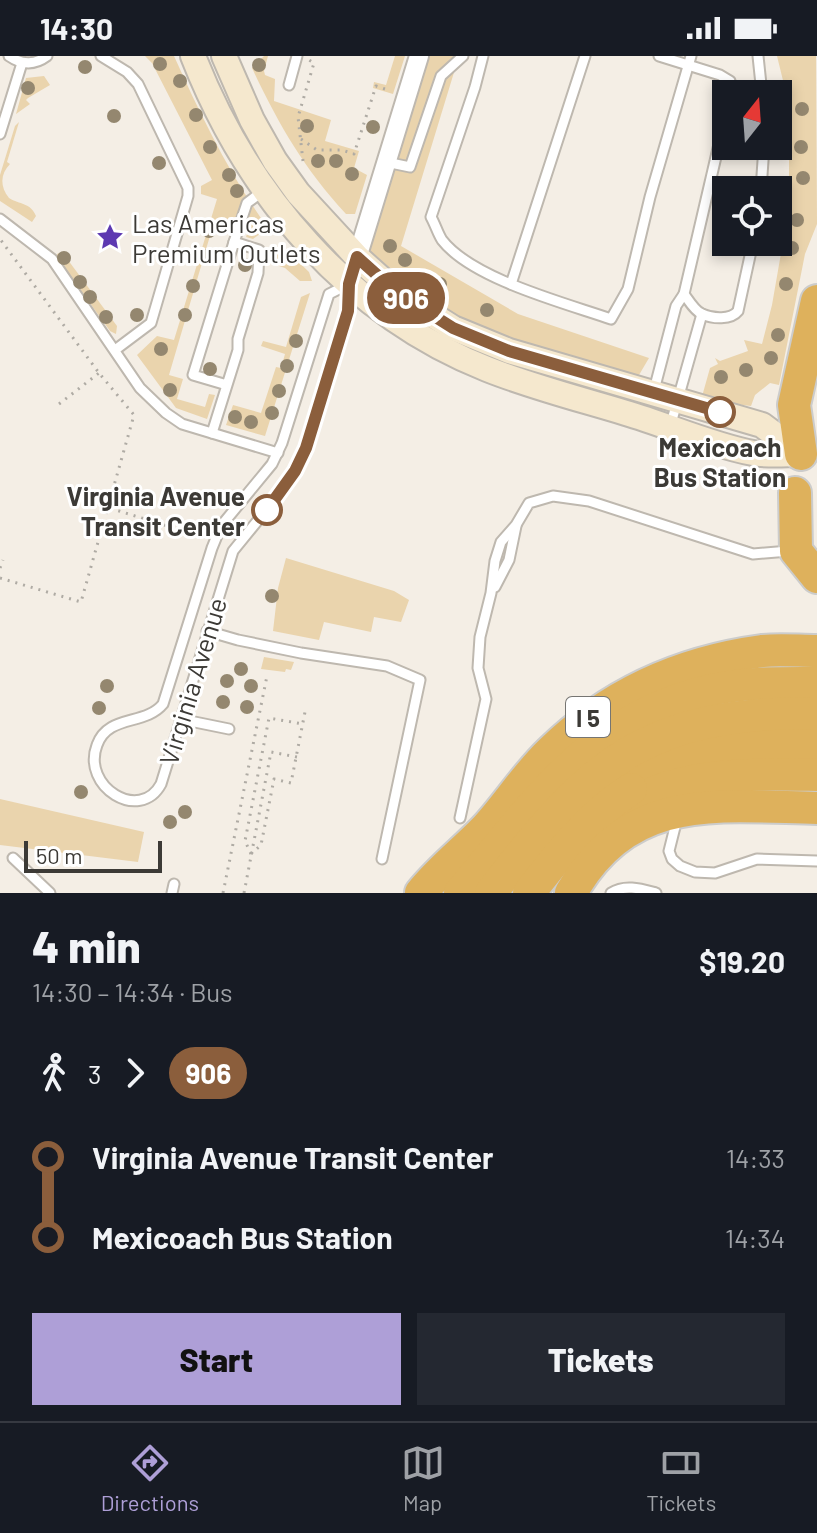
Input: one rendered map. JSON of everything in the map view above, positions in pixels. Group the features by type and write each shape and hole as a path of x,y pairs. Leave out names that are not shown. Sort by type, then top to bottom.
{"highway":[{"path":"801,454 794,405 817,301"},
{"path":"801,454 817,403"},
{"path":"795,493 796,551 817,577"},
{"name":"I 5","path":"584,893 595,874 618,850 650,833 702,744 764,651 817,651"},
{"name":"I 5","path":"556,893 584,855 616,826 642,809 702,744 766,666 817,667"},
{"name":"I 5","path":"441,892 561,756 595,728 656,693 705,676 702,744 713,822 817,823"},
{"name":"I 5","path":"529,893 569,842 608,804 632,788 679,768 765,683 817,683"},
{"name":"I 5","path":"543,893 576,849 702,744 770,697 817,698"},
{"name":"I 5","path":"516,893 561,836 600,796 626,777 768,713 817,713"},
{"name":"I 5","path":"477,893 537,817 582,770 663,719 702,744 763,774 817,775"},
{"name":"I 5","path":"571,893 592,862 617,838 663,814 702,744 768,727 817,728"},
{"name":"I 5","path":"491,893 545,823 588,779 614,759 668,732 817,791"},
{"name":"I 5","path":"503,893 553,829 595,787 621,769 672,743 817,745"},
{"name":"I 5","path":"702,744 768,759 817,760"},
{"name":"I 5","path":"702,744 719,806 817,808"}],"main road":[{"path":"226,57 252,120 294,170 298,193 357,257 396,292 453,328 509,351 762,425 801,454"},
{"path":"196,64 215,108 264,190 306,243 349,284 404,326 487,369 755,454 801,454"},
{"path":"264,190 294,170"}],"street":[{"name":"Virginia Avenue","path":"349,284 419,56"}],"lane":[{"path":"9,56 22,63 38,62 47,56"},
{"path":"101,56 127,72 138,84 188,188 151,323 115,350"},
{"path":"289,85 297,56"},
{"path":"386,162 410,167 441,76 463,56"},
{"path":"483,56 431,217 443,240 473,265 511,284 611,319 628,289 650,197 689,60"},
{"path":"511,284 585,56"},
{"path":"659,56 689,60 728,80"},
{"path":"758,56 761,80"},
{"path":"196,64 226,57"},
{"path":"0,134 22,63"},
{"path":"658,423 653,394 676,306 684,294 715,160"},
{"path":"227,385 193,375 247,203 264,190"},
{"path":"0,219 52,259 140,388 166,413 182,424 278,453"},
{"path":"212,433 258,273 259,250 234,242"},
{"path":"684,294 702,314 726,319 733,317 738,311 750,256"},
{"name":"Virginia Avenue","path":"349,284 348,311 306,448 281,492 233,551 157,792 143,800 121,798 103,786 94,765 97,745 113,725 150,715 163,704 221,526 278,453 329,294 349,284"},
{"path":"658,423 678,400 702,314"},
{"path":"460,818 486,699 478,668 480,637 495,561 501,542 529,503 553,496 589,501 753,554 796,551"},
{"path":"207,631 301,653 387,666 420,680 382,859"},
{"path":"180,719 229,729"},
{"path":"702,744 669,851 672,859 695,872 715,873 757,859 817,861"},
{"path":"13,858 50,893"},
{"path":"611,893 630,888 656,893"}],"path":[{"path":"294,170 301,139 298,117 314,63 309,61 310,56"},
{"path":"301,139 317,150 342,150 354,154 376,86 388,90 394,71 412,77"},
{"path":"0,238 99,373 134,415 105,506 81,602 0,578"},
{"path":"59,404 99,373"},
{"path":"105,506 180,530"},
{"path":"0,568 3,560"},
{"path":"223,893 267,676"},
{"path":"251,854 261,845 274,779 291,783 305,712"},
{"path":"251,854 245,841 269,718 303,724"},
{"path":"244,893 271,752 297,757"}],"shaded area":[{"path":"145,56 174,56 216,144 268,228 253,239 246,237 250,225 230,219 224,232 212,229 169,375 183,379 177,399 205,407 209,394 215,395 207,419 176,408 137,355 157,336 174,340 217,199 201,194 201,186 212,180 152,63"},
{"path":"268,56 265,75 275,79 274,101 331,120 325,141 359,151 354,168 367,175 355,214 346,214 331,197 282,127 252,68"},
{"path":"395,56 405,56 393,94 373,88 374,82 386,85"},
{"path":"429,56 459,56 401,246 518,314 649,358 639,375 630,382 480,332 415,296 371,256 371,246"},
{"path":"777,56 816,56 817,224 805,254 779,385 770,383 755,395 751,406 701,400 710,368 718,364 715,358 720,361 748,351 744,340 762,344 781,256 792,256 792,176 789,176 789,160 792,160 792,80 783,80"},
{"path":"44,76 50,85 28,98 26,100 30,104 16,114 26,78"},
{"path":"19,122 3,185 9,198 34,211 36,216 32,222 0,201 0,175 15,126"},
{"path":"283,247 309,272 312,281 300,281 285,268 270,263"},
{"path":"62,252 117,326 116,334 110,331 58,259 57,254"},
{"path":"310,293 265,436 226,425 233,405 261,413 276,367 281,368 285,354 261,346 263,341 286,347 301,297"},
{"path":"286,558 394,591 409,600 401,622 374,617 371,632 324,622 319,640 273,631 278,588"},
{"path":"264,657 294,662 291,670 286,669 285,672 261,669"},
{"path":"0,799 144,832 138,862 0,845"}],"bus line":[{"name":"906","path":"267,510 295,471 306,448 348,311 349,284 357,257 396,292 453,328 509,351 720,412"}],"place":[{"name":"Las Americas Premium Outlets","path":"110,237"},
{"name":"Mexicoach Bus Station","path":"720,412"},
{"name":"Virginia Avenue Transit Center","path":"267,510"}]}
